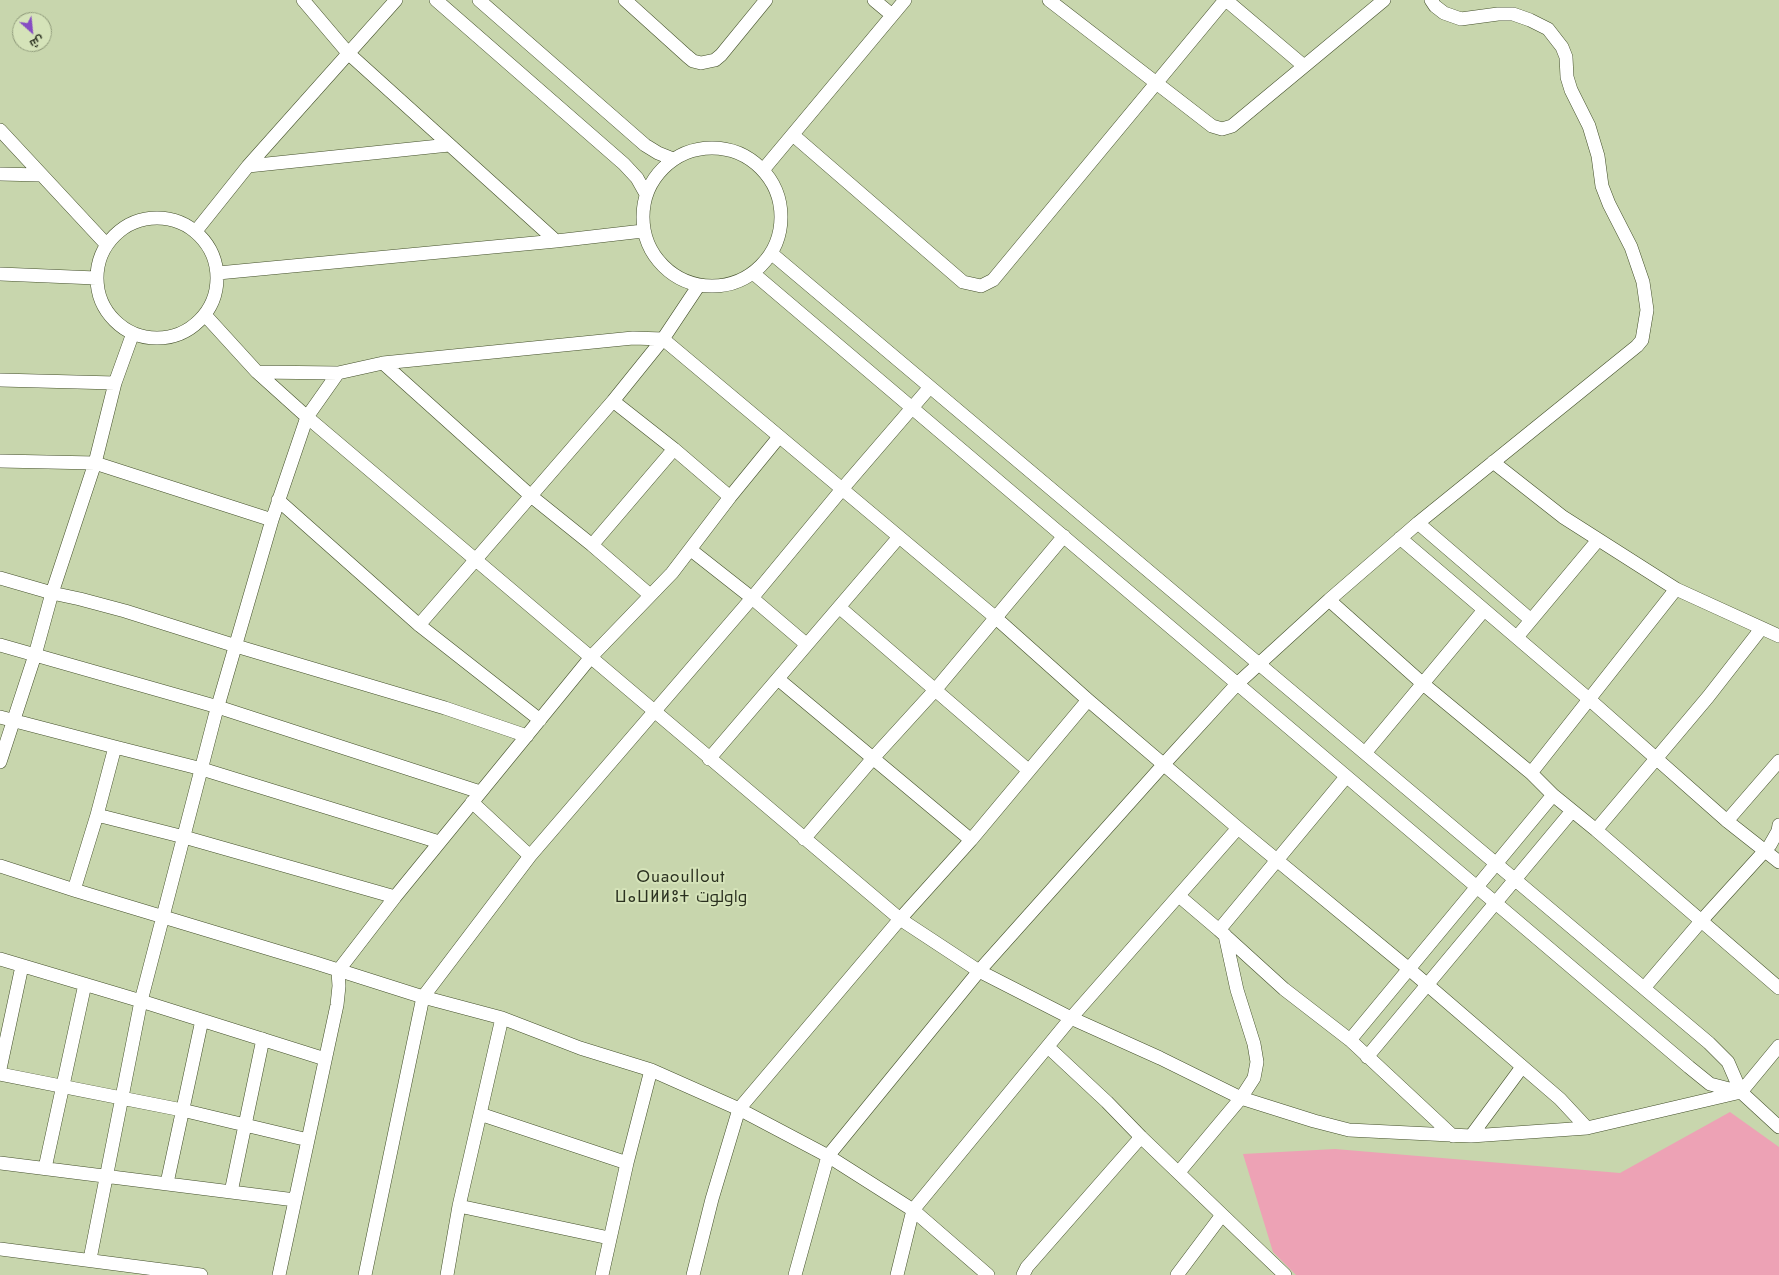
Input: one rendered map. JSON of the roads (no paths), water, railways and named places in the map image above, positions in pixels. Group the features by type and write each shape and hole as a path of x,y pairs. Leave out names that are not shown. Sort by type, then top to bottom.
{"street":[{"path":"303,0 348,53 556,241"},
{"path":"196,231 248,166 396,0"},
{"path":"436,0 624,164 636,178 646,194"},
{"path":"479,0 645,145 658,153 673,159"},
{"path":"625,0 687,56 693,61 700,63 715,60 721,55 759,2"},
{"path":"874,0 892,15"},
{"path":"763,170 905,0"},
{"path":"1049,0 1212,126 1222,130 1232,126 1384,0"},
{"path":"793,135 963,282 981,286 993,280 1157,84 1225,0 1304,66"},
{"path":"795,1275 828,1156 979,971 1164,764 1237,684 1329,600 1418,523 1637,346 1642,340 1647,310 1643,282 1631,247 1609,204 1602,186 1600,165 1592,135 1571,90 1567,77 1566,57 1556,37 1548,30 1530,20 1513,14 1498,14 1461,19 1453,17 1444,13 1435,6 1431,0"},
{"path":"0,130 106,244"},
{"path":"248,166 449,145"},
{"path":"720,148 741,154 753,161 763,170 774,184 780,201 782,219 779,237 771,253 763,264 753,273 737,282 718,286 699,285 679,279 663,267 650,250 644,231 642,212 646,194 657,175 673,159 699,149 720,148"},
{"path":"0,174 41,175"},
{"path":"159,217 180,221 196,231 208,244 215,258 218,273 217,288 212,303 205,315 190,329 172,336 152,338 133,333 118,324 106,311 99,295 96,278 99,260 106,244 120,229 139,220 159,217"},
{"path":"218,273 556,241 644,231"},
{"path":"771,253 1258,665 1710,1043 1728,1062 1740,1092 1779,1127"},
{"path":"753,273 1237,684 1478,886 1689,1067 1710,1084 1740,1092"},
{"path":"0,274 96,278"},
{"path":"419,625 477,560 613,401 663,339 699,285"},
{"path":"205,315 257,372 307,417 477,560 709,759 900,919 979,971 1071,1018 1160,1058 1241,1098 1314,1122 1349,1130 1471,1136 1587,1128 1740,1092 1779,1046"},
{"path":"0,762 35,655 52,593 95,464 115,383 133,333"},
{"path":"257,372 338,373 383,363 633,338 663,339 779,437 843,488 996,618 1088,700 1238,828 1409,969 1560,1099 1587,1128"},
{"path":"383,363 531,496 592,545 650,595"},
{"path":"90,1259 142,1001 162,916 218,707 278,500 307,417 338,373"},
{"path":"0,380 115,383"},
{"path":"365,1275 423,997 530,856 752,598 843,488 930,387"},
{"path":"613,401 674,449 730,497"},
{"path":"279,1275 340,986 338,971 439,842 591,657 672,573 730,497 779,437"},
{"path":"592,545 674,449"},
{"path":"0,461 95,464 272,520"},
{"path":"1493,462 1563,516 1676,589 1779,636"},
{"path":"278,500 419,625 540,720"},
{"path":"1418,523 1531,620"},
{"path":"804,839 874,757 936,689 1064,536"},
{"path":"709,759 899,537"},
{"path":"1400,538 1590,700 1727,821 1779,862"},
{"path":"1517,637 1598,540"},
{"path":"691,550 752,598 806,644"},
{"path":"0,578 52,593 125,611 236,646 445,708 527,736"},
{"path":"1531,773 1676,589"},
{"path":"1329,600 1422,683 1531,773 1553,795 1702,920 1779,988"},
{"path":"839,607 936,689 1028,770"},
{"path":"1365,753 1484,610"},
{"path":"1596,830 1708,697 1761,629"},
{"path":"0,645 218,707 480,792"},
{"path":"778,679 874,757 971,840"},
{"path":"693,1275 712,1199 739,1109 900,919 971,840 1088,700"},
{"path":"0,717 202,769 439,842"},
{"path":"74,890 97,815 114,747"},
{"path":"1727,821 1779,761"},
{"path":"1222,932 1277,860 1346,776"},
{"path":"1350,1040 1553,795"},
{"path":"472,802 530,856"},
{"path":"1367,1057 1572,811"},
{"path":"97,815 184,837 395,897"},
{"path":"1644,988 1702,920 1765,851 1778,831 1779,825"},
{"path":"897,1275 913,1210 1071,1018 1238,828"},
{"path":"0,866 423,997 502,1018 580,1048 651,1070 739,1109 828,1156 913,1210 988,1275"},
{"path":"1179,896 1222,932 1284,989 1350,1040 1453,1136"},
{"path":"1179,1172 1241,1098 1254,1078 1257,1062 1254,1044 1237,990 1222,932"},
{"path":"0,959 142,1001 325,1059"},
{"path":"0,1069 22,966"},
{"path":"45,1168 85,984"},
{"path":"447,1275 460,1206 502,1018"},
{"path":"166,1183 202,1020"},
{"path":"231,1192 262,1039"},
{"path":"1048,1047 1107,1102 1141,1137 1285,1275"},
{"path":"1471,1136 1522,1067"},
{"path":"602,1275 609,1238 651,1070"},
{"path":"0,1074 182,1110 308,1140"},
{"path":"480,1114 627,1163"},
{"path":"1022,1275 1027,1267 1141,1137"},
{"path":"0,1163 107,1175 295,1200"},
{"path":"460,1206 609,1238"},
{"path":"1178,1275 1222,1215"},
{"path":"0,1249 90,1259 201,1275"}],"district":[{"name":"Ouaoullout ⵡⴰⵡⵍⵍⵓⵜ واولوت","path":"681,888"}]}
